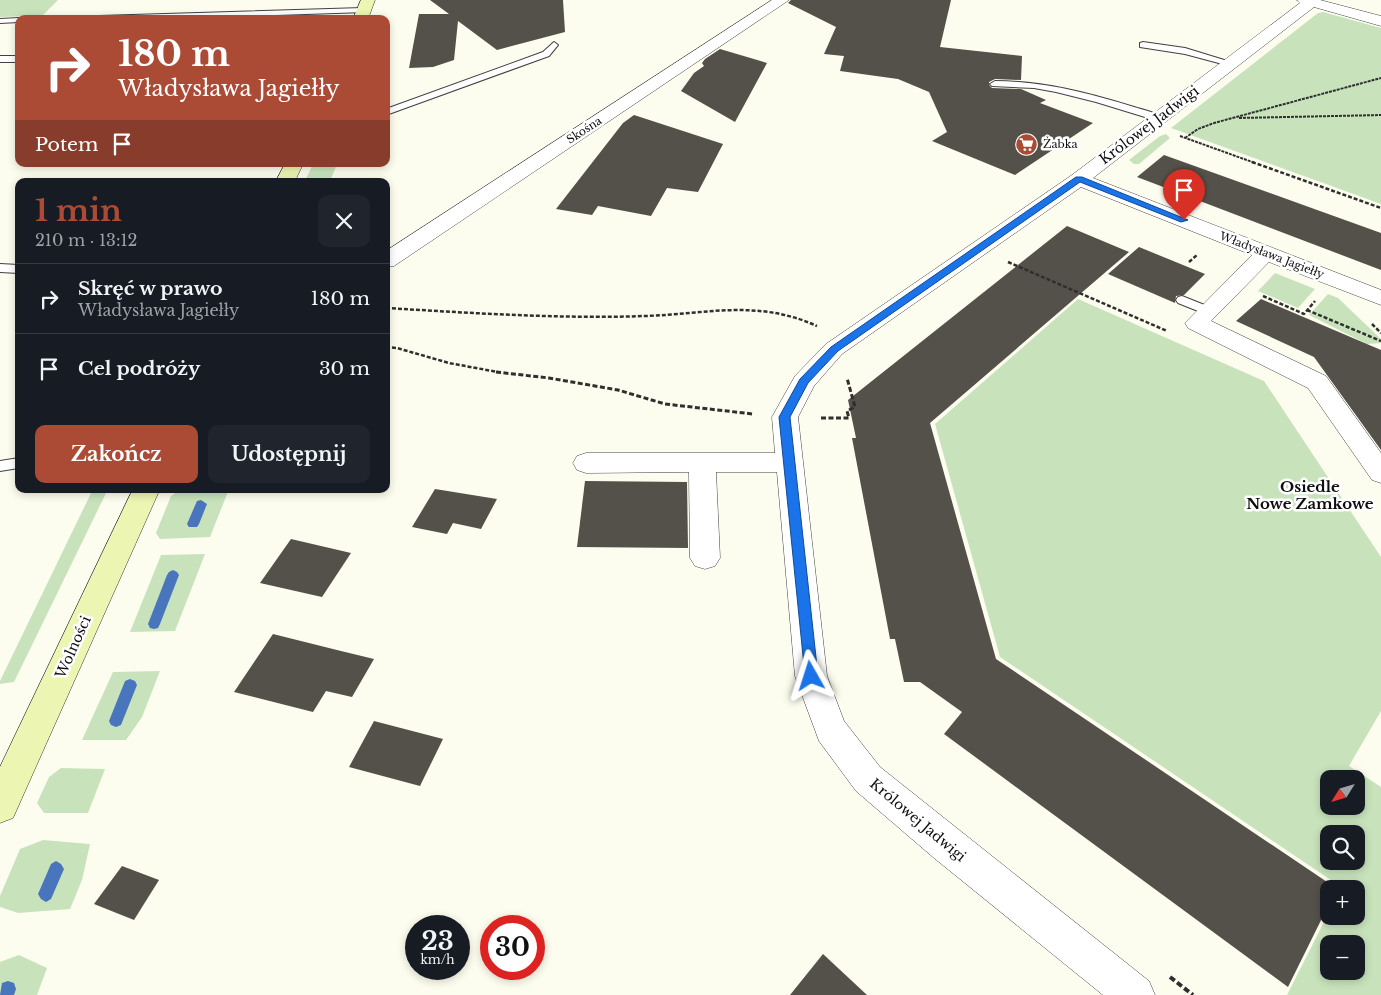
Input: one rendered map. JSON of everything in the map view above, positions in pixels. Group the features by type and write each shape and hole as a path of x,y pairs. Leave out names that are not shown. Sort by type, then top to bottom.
{"street":[{"name":"Skośna","path":"390,258 782,0"},
{"path":"1307,1 1381,21"},
{"name":"Królowej Jadwigi","path":"1135,995 947,845 868,779 831,730 811,676 785,417 804,382 834,349 1079,179 1307,1"},
{"name":"Władysława Jagiełły","path":"1079,179 1381,298"},
{"path":"1266,253 1196,323 1317,382 1381,473"},
{"path":"702,461 705,558"},
{"path":"586,463 790,462"},
{"name":"Wolności","path":"0,806 144,493"}],"lane":[{"path":"198,15 364,10"},
{"path":"0,21 15,20"},
{"path":"390,111 546,54 554,45"},
{"path":"1143,45 1185,51 1230,63"},
{"path":"0,59 15,59"},
{"path":"995,84 1013,83 1049,88 1158,118"},
{"path":"0,268 15,269"},
{"path":"1182,300 1208,311"},
{"path":"0,466 15,464"}],"path":[{"path":"1185,138 1192,132 1234,118 1320,92 1381,78"},
{"path":"1234,118 1381,116"},
{"path":"1179,135 1381,208"},
{"path":"1005,260 1167,331"},
{"path":"1260,295 1304,314 1320,296"},
{"path":"390,308 509,315 645,316 729,309 774,312 795,316 847,340"},
{"path":"1307,310 1381,341"},
{"path":"390,347 449,363 514,375 549,378 618,390 665,404 785,417"},
{"path":"820,418 849,418 847,411 855,407 846,376"},
{"path":"1163,971 1193,995"}],"green space":[{"path":"0,0 58,0 43,15 0,17"},
{"path":"1323,12 1381,28 1381,204 1171,128 1318,13"},
{"path":"1166,134 1170,138 1139,164 1134,164 1129,160 1160,136"},
{"path":"312,167 336,167 331,178 306,178"},
{"path":"1275,273 1315,289 1298,308 1258,291"},
{"path":"1328,294 1338,298 1381,339 1381,343 1367,344 1309,315"},
{"path":"1078,299 1264,381 1381,557 1381,711 1349,766 1355,770 1320,770 1320,815 1365,815 1365,776 1381,787 1381,995 1287,995 1322,925 1365,925 1365,880 1331,880 1000,657 935,424"},
{"path":"91,493 106,493 14,682 0,684"},
{"path":"176,493 227,493 210,537 160,539 156,533 171,496"},
{"path":"205,554 175,631 130,632 161,555"},
{"path":"160,671 142,717 126,740 82,740 113,672"},
{"path":"61,768 105,769 88,813 44,813 37,803 49,777"},
{"path":"43,840 90,844 82,880 70,909 18,913 0,907 0,896 20,849"},
{"path":"19,955 47,968 37,995 0,995 0,962"}],"building":[{"path":"430,0 563,0 565,32 497,50 458,21 454,60 433,67 409,68 419,14 449,14"},
{"path":"791,0 951,0 940,47 1022,56 1021,80 995,79 989,82 989,85 992,88 1021,89 1046,100 1040,103 1093,123 1015,175 932,141 947,132 929,92 898,79 840,71 844,56 824,54 836,27 788,3"},
{"path":"720,49 767,63 735,122 681,91 694,73 704,66 702,63 705,59"},
{"path":"634,115 723,144 698,192 667,188 651,216 598,206 592,215 556,209 623,123"},
{"path":"1164,155 1381,233 1381,270 1137,177"},
{"path":"1067,226 1129,252 930,423 996,659 1324,880 1320,880 1320,922 1288,987 944,734 962,712 920,682 904,682 895,639 890,639 852,438 856,438 848,400"},
{"path":"1139,247 1205,274 1184,295 1176,296 1175,303 1108,274"},
{"path":"1261,299 1381,350 1381,450 1314,357 1236,321"},
{"path":"585,481 687,482 688,548 577,547"},
{"path":"435,489 497,499 481,529 453,523 447,534 412,527"},
{"path":"291,539 351,553 322,597 260,583"},
{"path":"273,634 374,659 352,697 326,691 313,712 234,692"},
{"path":"374,721 443,739 420,786 349,767"},
{"path":"122,866 159,880 134,920 94,904"},
{"path":"823,954 867,995 790,995"}],"waterway":[{"path":"193,524 201,504"},
{"path":"154,624 173,575"},
{"path":"116,721 130,685"},
{"path":"46,894 56,869"},
{"path":"6,995 8,989"}],"place":[{"name":"Żabka","path":"1027,144"}],"district":[{"name":"Osiedle Nowe Zamkowe","path":"1310,496"}],"route":[{"path":"811,676 785,417 804,382 834,349 1079,179 1184,220"}]}
